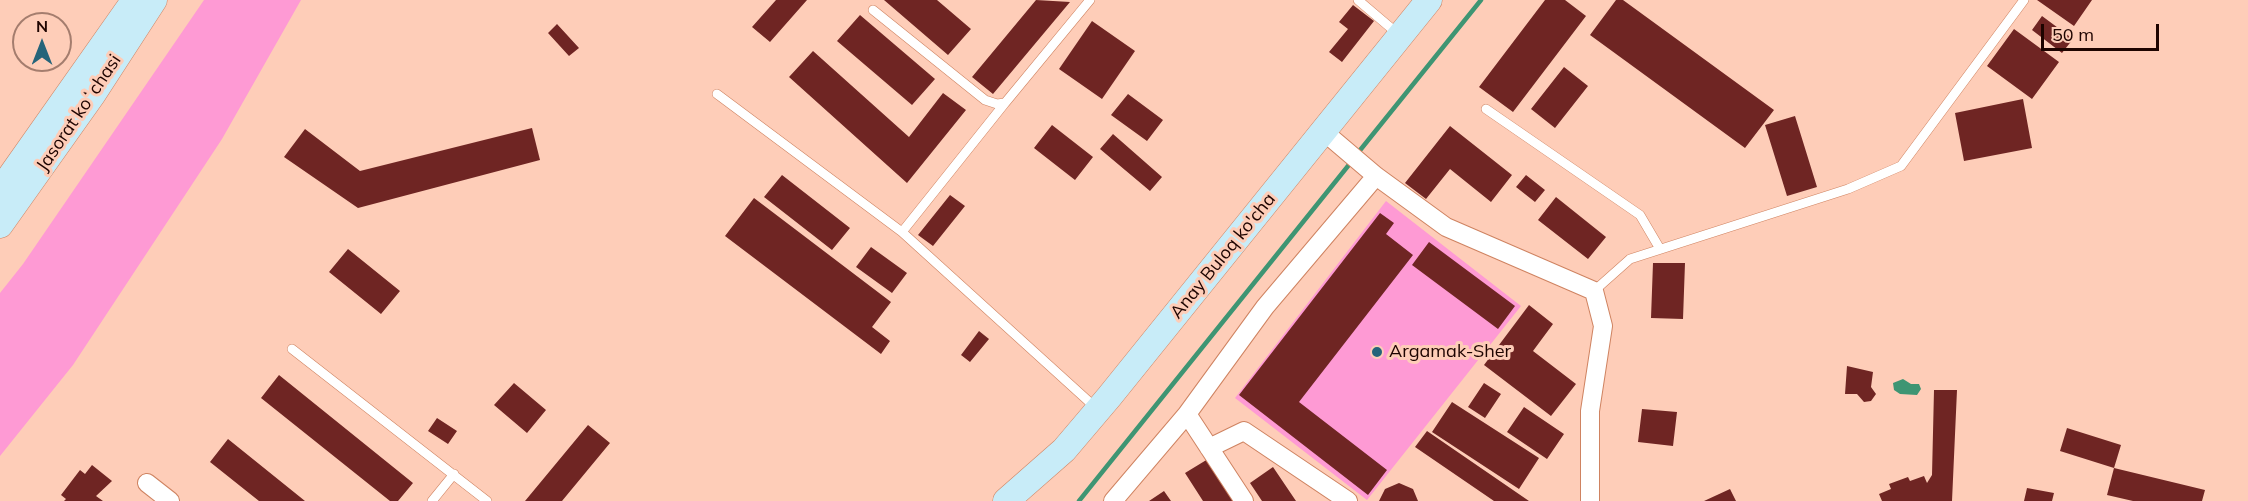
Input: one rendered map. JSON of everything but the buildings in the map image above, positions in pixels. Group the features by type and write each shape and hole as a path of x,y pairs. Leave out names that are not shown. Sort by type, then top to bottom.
{"main road":[{"name":"Jasorat koʻchasi","path":"0,191 134,0"},
{"name":"Jasorat koʻchasi","path":"0,225 87,102 154,0"},
{"name":"Anay Buloq ko'cha","path":"1006,501 1064,450 1333,139 1400,35 1429,0"}],"street":[{"path":"1333,139 1376,176 1446,227 1594,291 1603,326 1590,411 1590,501"},
{"path":"1113,501 1187,414 1265,307 1376,176"},
{"path":"1187,414 1244,501"},
{"path":"1209,448 1244,431 1348,501"},
{"path":"147,483 170,501"}],"lane":[{"path":"902,232 1090,0"},
{"path":"1358,0 1400,35"},
{"path":"1594,291 1630,259 1848,189 1901,166 2024,0"},
{"path":"873,10 985,100 1005,103"},
{"path":"717,94 902,232 1098,410"},
{"path":"1486,109 1640,215 1660,249"},
{"path":"292,349 487,501"},
{"path":"432,501 454,474"}],"shaded area":[{"path":"204,0 301,0 222,139 73,365 0,456 0,293 23,264"},
{"name":"Argamak-Sher","path":"1386,201 1521,306 1367,500 1235,398"},
{"path":"1903,379 1911,384 1919,384 1921,389 1917,395 1900,394 1894,390 1893,383"}],"waterway":[{"path":"1357,154 1481,0"},
{"path":"1079,501 1352,161"}],"place":[{"name":"Argamak-Sher","path":"1377,352"}]}
